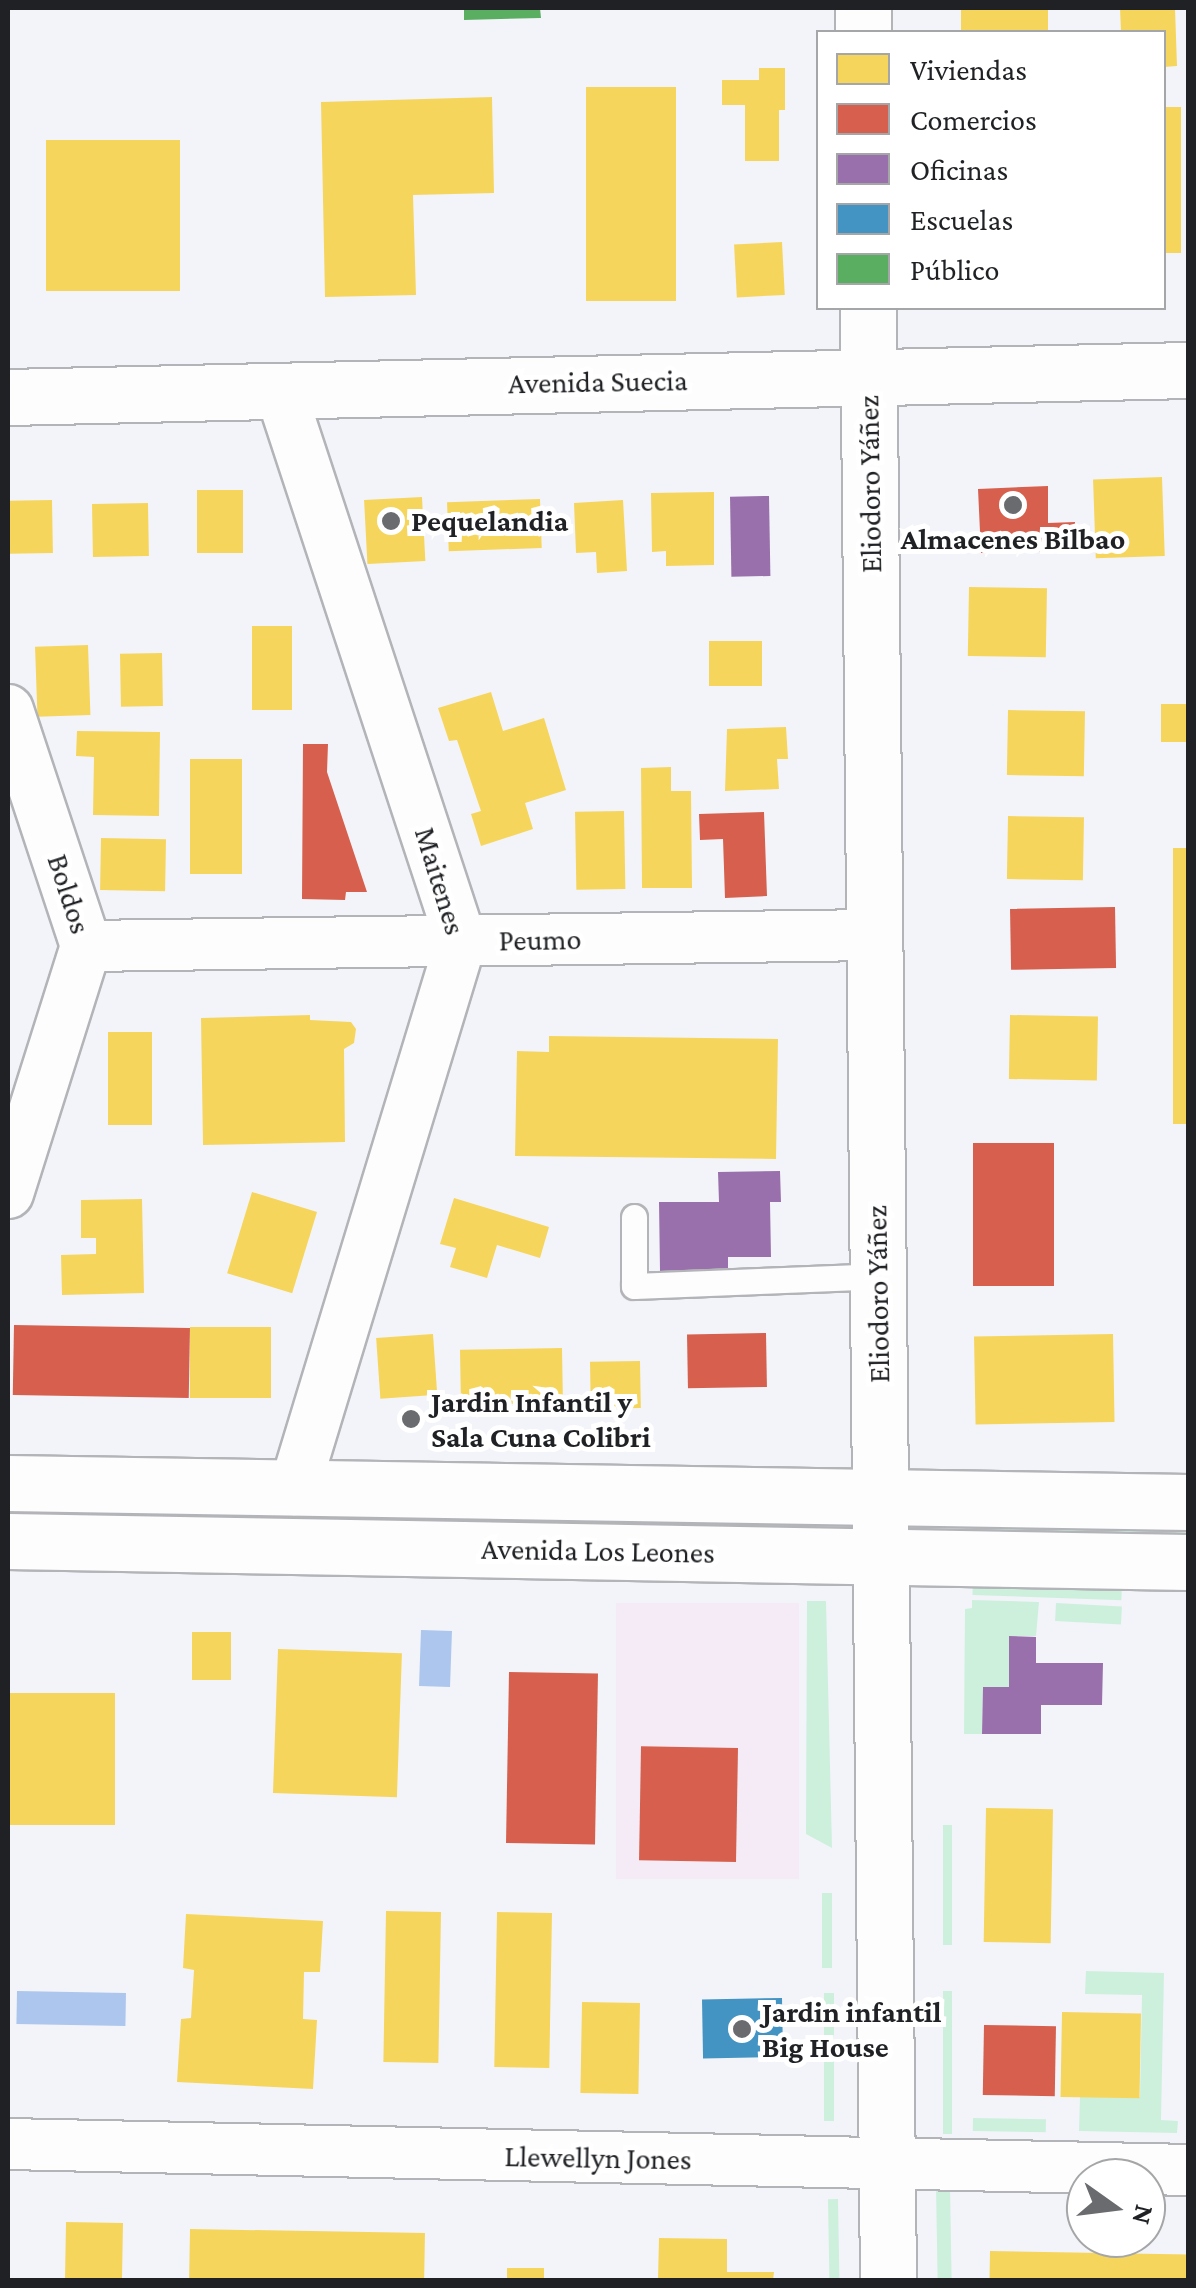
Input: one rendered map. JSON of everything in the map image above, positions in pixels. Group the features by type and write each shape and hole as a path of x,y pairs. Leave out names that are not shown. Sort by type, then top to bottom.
{"main road":[{"name":"Eliodoro Yáñez","path":"868,310 888,2280"},
{"name":"Avenida Suecia","path":"8,396 1188,370"},
{"name":"Avenida Los Leones","path":"8,1483 1188,1502"},
{"name":"Avenida Los Leones","path":"8,1541 1188,1562"}],"street":[{"name":"Maitenes","path":"280,390 462,941 294,1490"},
{"name":"Boldos","path":"8,710 86,946 8,1193"},
{"name":"Peumo","path":"86,946 874,936"},
{"name":"Llewellyn Jones","path":"8,2144 1188,2170"}],"lane":[{"path":"634,1217 634,1286 878,1276"}],"shaded area":[{"path":"616,1603 799,1603 799,1879 616,1879"}],"green space":[{"path":"8,1501 781,1514 781,1527 8,1514"},
{"path":"978,1517 1188,1524 1187,1539 977,1532"},
{"path":"973,1580 1122,1585 1121,1600 972,1595"},
{"path":"972,1600 1039,1602 1036,1636 1010,1636 1009,1687 983,1687 982,1734 964,1734 965,1609 972,1608"},
{"path":"807,1601 826,1601 832,1848 806,1834"},
{"path":"1056,1603 1122,1606 1121,1624 1055,1621"},
{"path":"943,1825 952,1825 952,1945 943,1945"},
{"path":"822,1893 832,1893 832,1968 822,1968"},
{"path":"1086,1971 1164,1973 1161,2120 1178,2121 1177,2133 1079,2131 1080,2096 1140,2097 1142,1995 1085,1994"},
{"path":"943,1991 952,1991 952,2134 943,2134"},
{"path":"824,1993 834,1993 834,2121 824,2121"},
{"path":"973,2118 1046,2119 1046,2132 973,2131"},
{"path":"936,2186 950,2186 952,2280 938,2280"},
{"path":"828,2199 838,2199 839,2280 829,2280"}],"water":[{"path":"421,1630 452,1631 450,1687 419,1686"},
{"path":"17,1991 126,1993 125,2026 16,2024"}],"building: Viviendas":[{"path":"961,8 1048,8 1048,30 961,30"},
{"path":"1120,8 1175,8 1177,66 1166,67 1166,30 1121,30"},
{"path":"759,68 785,68 785,110 779,110 779,161 745,161 745,105 722,105 722,80 759,80"},
{"path":"586,87 676,87 676,301 586,301"},
{"path":"492,97 494,193 413,195 416,295 325,297 321,102"},
{"path":"1166,107 1181,107 1181,253 1166,253"},
{"path":"46,140 180,140 180,291 46,291"},
{"path":"782,242 785,295 737,297 734,245"},
{"path":"1162,477 1165,556 1096,558 1093,479"},
{"path":"197,490 243,490 243,553 197,553"},
{"path":"714,492 714,565 666,566 666,551 652,552 651,493"},
{"path":"422,497 425,561 367,564 364,500"},
{"path":"540,499 542,548 449,551 447,502"},
{"path":"52,500 53,553 9,554 8,501"},
{"path":"623,500 627,571 597,573 596,552 576,553 574,503"},
{"path":"148,503 149,556 93,557 92,504"},
{"path":"969,587 1047,588 1046,657 968,656"},
{"path":"252,626 292,626 292,710 252,710"},
{"path":"709,641 762,641 762,686 709,686"},
{"path":"88,645 90,715 37,717 35,647"},
{"path":"162,653 163,706 121,707 120,654"},
{"path":"491,692 503,731 544,718 566,790 525,803 533,829 481,846 471,814 481,811 457,740 449,741 438,708"},
{"path":"1161,704 1188,704 1188,742 1161,742"},
{"path":"1008,710 1085,711 1084,776 1007,775"},
{"path":"786,727 788,759 777,759 779,789 725,791 727,729"},
{"path":"77,731 160,732 159,816 93,815 94,757 76,756"},
{"path":"190,759 242,759 242,874 190,874"},
{"path":"671,767 671,791 691,791 692,888 642,888 641,768"},
{"path":"624,811 625,889 576,890 575,812"},
{"path":"1008,816 1084,817 1083,880 1007,879"},
{"path":"101,838 166,839 165,891 100,890"},
{"path":"1173,848 1188,848 1188,1124 1173,1124"},
{"path":"310,1015 310,1020 351,1022 356,1029 354,1043 344,1049 345,1142 203,1145 201,1018"},
{"path":"1010,1015 1098,1017 1097,1081 1009,1079"},
{"path":"108,1032 152,1032 152,1125 108,1125"},
{"path":"549,1036 778,1039 776,1159 515,1156 517,1051 549,1052"},
{"path":"252,1192 317,1212 292,1293 227,1273"},
{"path":"454,1198 549,1227 540,1258 497,1245 487,1278 450,1267 456,1248 440,1244"},
{"path":"142,1199 144,1293 62,1295 61,1255 96,1254 96,1238 81,1238 81,1200"},
{"path":"190,1327 271,1327 271,1398 190,1398"},
{"path":"433,1334 437,1395 380,1399 376,1338"},
{"path":"1113,1334 1115,1422 976,1424 974,1336"},
{"path":"562,1348 563,1403 461,1405 460,1350"},
{"path":"640,1361 641,1408 591,1409 590,1362"},
{"path":"192,1632 231,1632 231,1680 192,1680"},
{"path":"278,1649 402,1653 397,1797 273,1793"},
{"path":"8,1693 115,1693 115,1825 8,1825"},
{"path":"986,1808 1053,1809 1051,1943 984,1942"},
{"path":"386,1911 441,1912 438,2063 383,2062"},
{"path":"497,1912 552,1913 549,2068 494,2067"},
{"path":"186,1914 323,1921 320,1972 304,1972 303,2019 317,2020 313,2089 177,2082 181,2019 191,2018 194,1970 183,1968"},
{"path":"582,2002 640,2003 638,2094 580,2093"},
{"path":"1062,2012 1141,2013 1140,2098 1061,2097"},
{"path":"66,2222 123,2223 122,2280 65,2280"},
{"path":"190,2229 425,2233 424,2280 189,2280"},
{"path":"659,2238 727,2239 727,2272 774,2272 773,2280 658,2280"},
{"path":"990,2251 1066,2252 1066,2258 1166,2258 1166,2254 1188,2254 1188,2280 989,2280"},
{"path":"507,2268 544,2268 544,2280 507,2280"}],"building: Comercios":[{"name":"Almacenes Bilbao","path":"1048,486 1048,523 1075,522 1075,550 981,553 978,489"},
{"path":"303,744 328,744 327,772 367,892 346,892 345,900 302,899"},
{"path":"764,812 767,896 725,898 723,839 700,840 699,814"},
{"path":"1115,907 1116,968 1011,970 1010,909"},
{"path":"973,1143 1054,1143 1054,1286 973,1286"},
{"path":"14,1325 190,1328 189,1398 13,1395"},
{"path":"766,1333 767,1387 688,1388 687,1334"},
{"path":"509,1672 598,1674 595,1845 506,1843"},
{"path":"641,1746 738,1748 736,1862 639,1860"},
{"path":"984,2025 1056,2026 1055,2096 983,2095"}],"building: Oficinas":[{"path":"769,496 770,576 731,577 730,497"},
{"path":"780,1171 781,1202 770,1202 771,1257 728,1257 728,1271 660,1271 659,1202 719,1202 718,1172"},
{"path":"1009,1636 1036,1637 1036,1663 1103,1663 1102,1705 1041,1705 1041,1734 982,1734 983,1687 1009,1687"}],"building: Escuelas":[{"name":"Jardin infantil Big House","path":"782,1998 783,2057 703,2058 702,1999"}],"building: Público":[{"path":"464,8 540,8 541,18 464,20"}],"place":[{"name":"Almacenes Bilbao","path":"1013,505"},
{"name":"Pequelandia","path":"391,521"},
{"name":"Jardin Infantil y Sala Cuna Colibri","path":"411,1419"},
{"name":"Jardin infantil Big House","path":"742,2029"}]}
